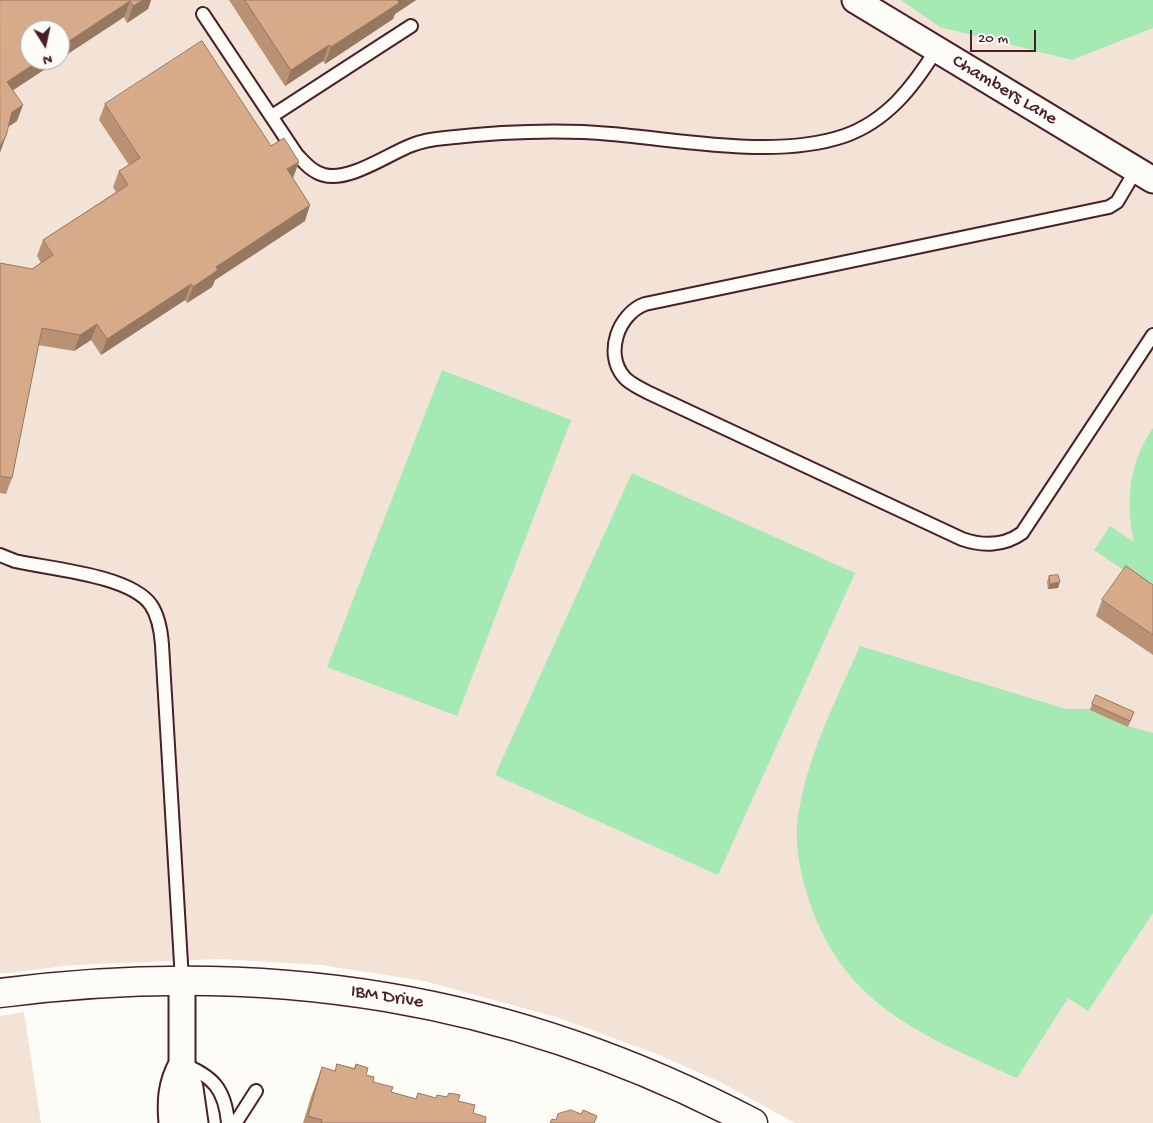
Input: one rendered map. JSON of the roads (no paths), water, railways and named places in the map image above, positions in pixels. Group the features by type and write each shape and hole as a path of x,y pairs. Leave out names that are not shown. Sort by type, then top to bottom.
{"street":[{"name":"Chambers Lane","path":"855,0 1144,175"},
{"name":"IBM Drive","path":"0,993 81,984 182,980 336,989 411,1000 501,1021 588,1049 665,1081 753,1123"},
{"path":"182,980 182,1064 190,1088 195,1123"},
{"path":"172,1123 171,1095 175,1076 182,1064"}],"lane":[{"path":"204,14 297,155 317,173 332,176 345,175 422,142 506,132 610,134 706,143 799,145 845,136 890,109 910,90 936,50"},
{"path":"272,116 411,26"},
{"path":"1144,175 1117,202 1109,207 645,304 630,312 621,324 616,353 617,362 624,377 647,392 962,539 981,544 991,544 1016,537 1025,528 1153,335"},
{"path":"0,555 15,561 125,585 145,598 155,614 162,645 182,980"},
{"path":"182,1064 206,1075 220,1090 229,1123 238,1119 256,1091"}]}
